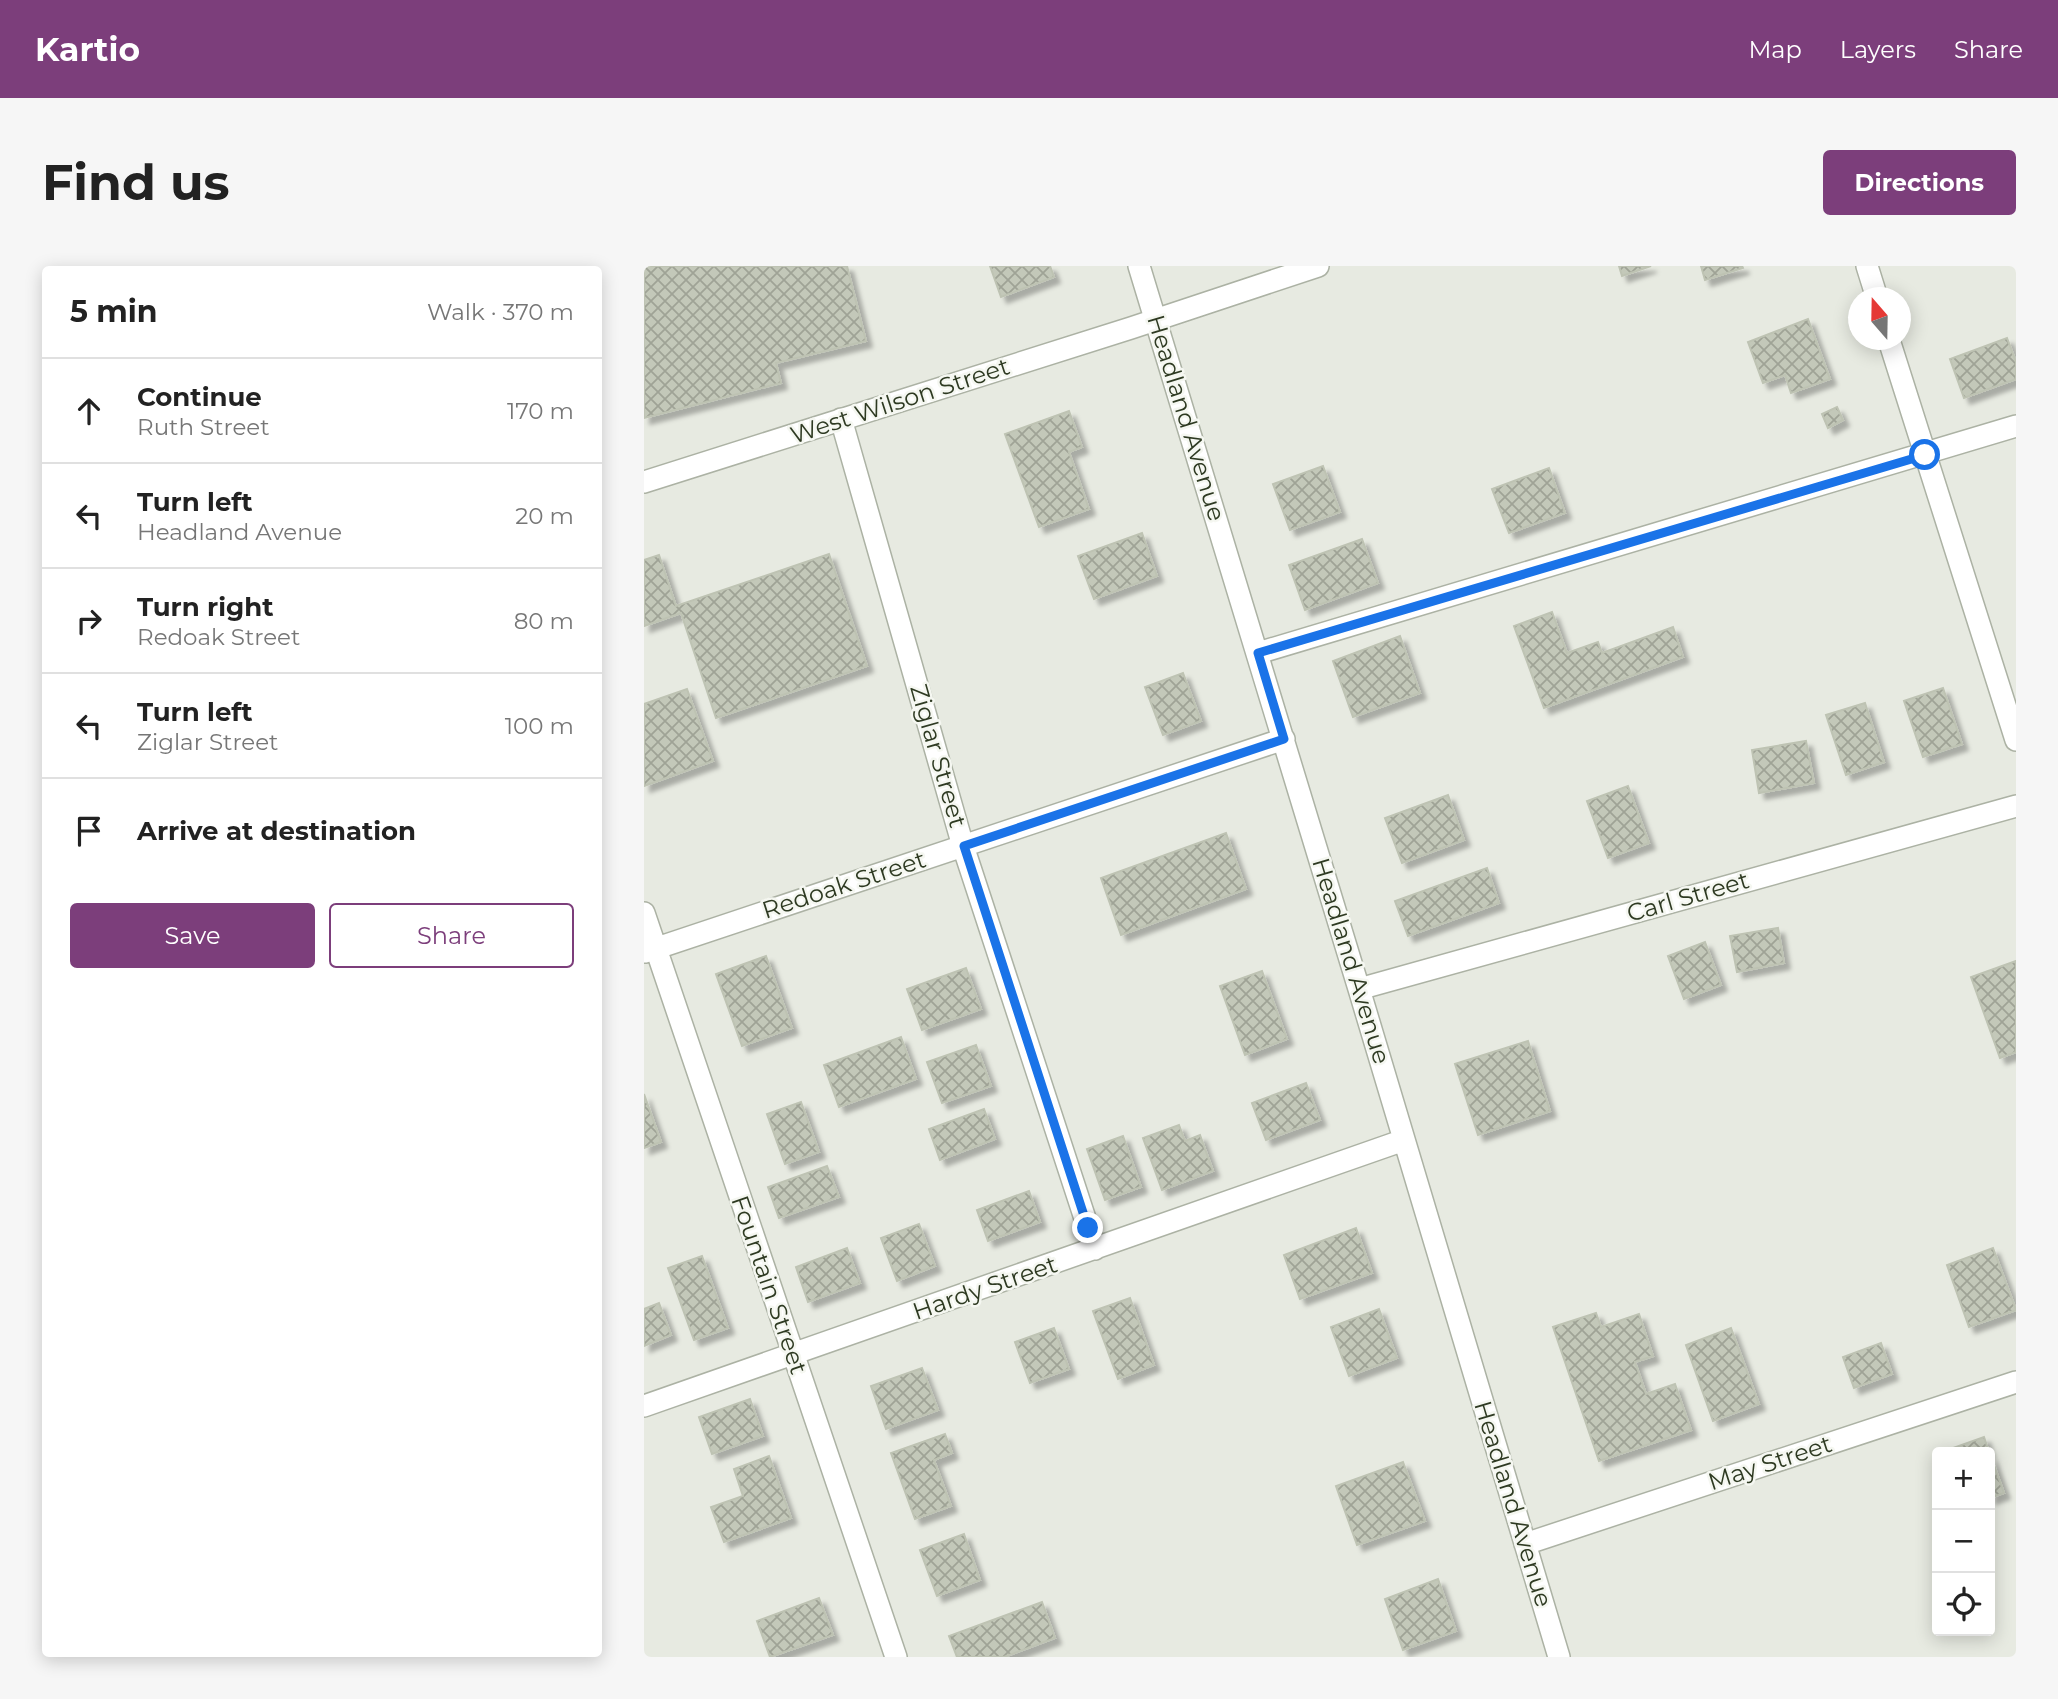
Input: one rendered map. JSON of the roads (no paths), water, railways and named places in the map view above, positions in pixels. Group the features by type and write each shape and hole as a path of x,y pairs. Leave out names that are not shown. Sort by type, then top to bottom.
{"street":[{"name":"Headland Avenue","path":"1139,266 1559,1657"},
{"name":"West Wilson Street","path":"644,482 1318,266"},
{"path":"1867,266 1874,287"},
{"path":"1892,350 2016,740"},
{"name":"Ziglar Street","path":"841,419 964,846 1095,1249"},
{"path":"1258,653 2016,426"},
{"name":"Redoak Street","path":"650,950 1284,739"},
{"name":"Carl Street","path":"1359,989 2016,806"},
{"name":"Fountain Street","path":"644,913 650,950 896,1657"},
{"name":"Hardy Street","path":"644,1406 1404,1140"},
{"name":"May Street","path":"1525,1544 2016,1381"}]}
